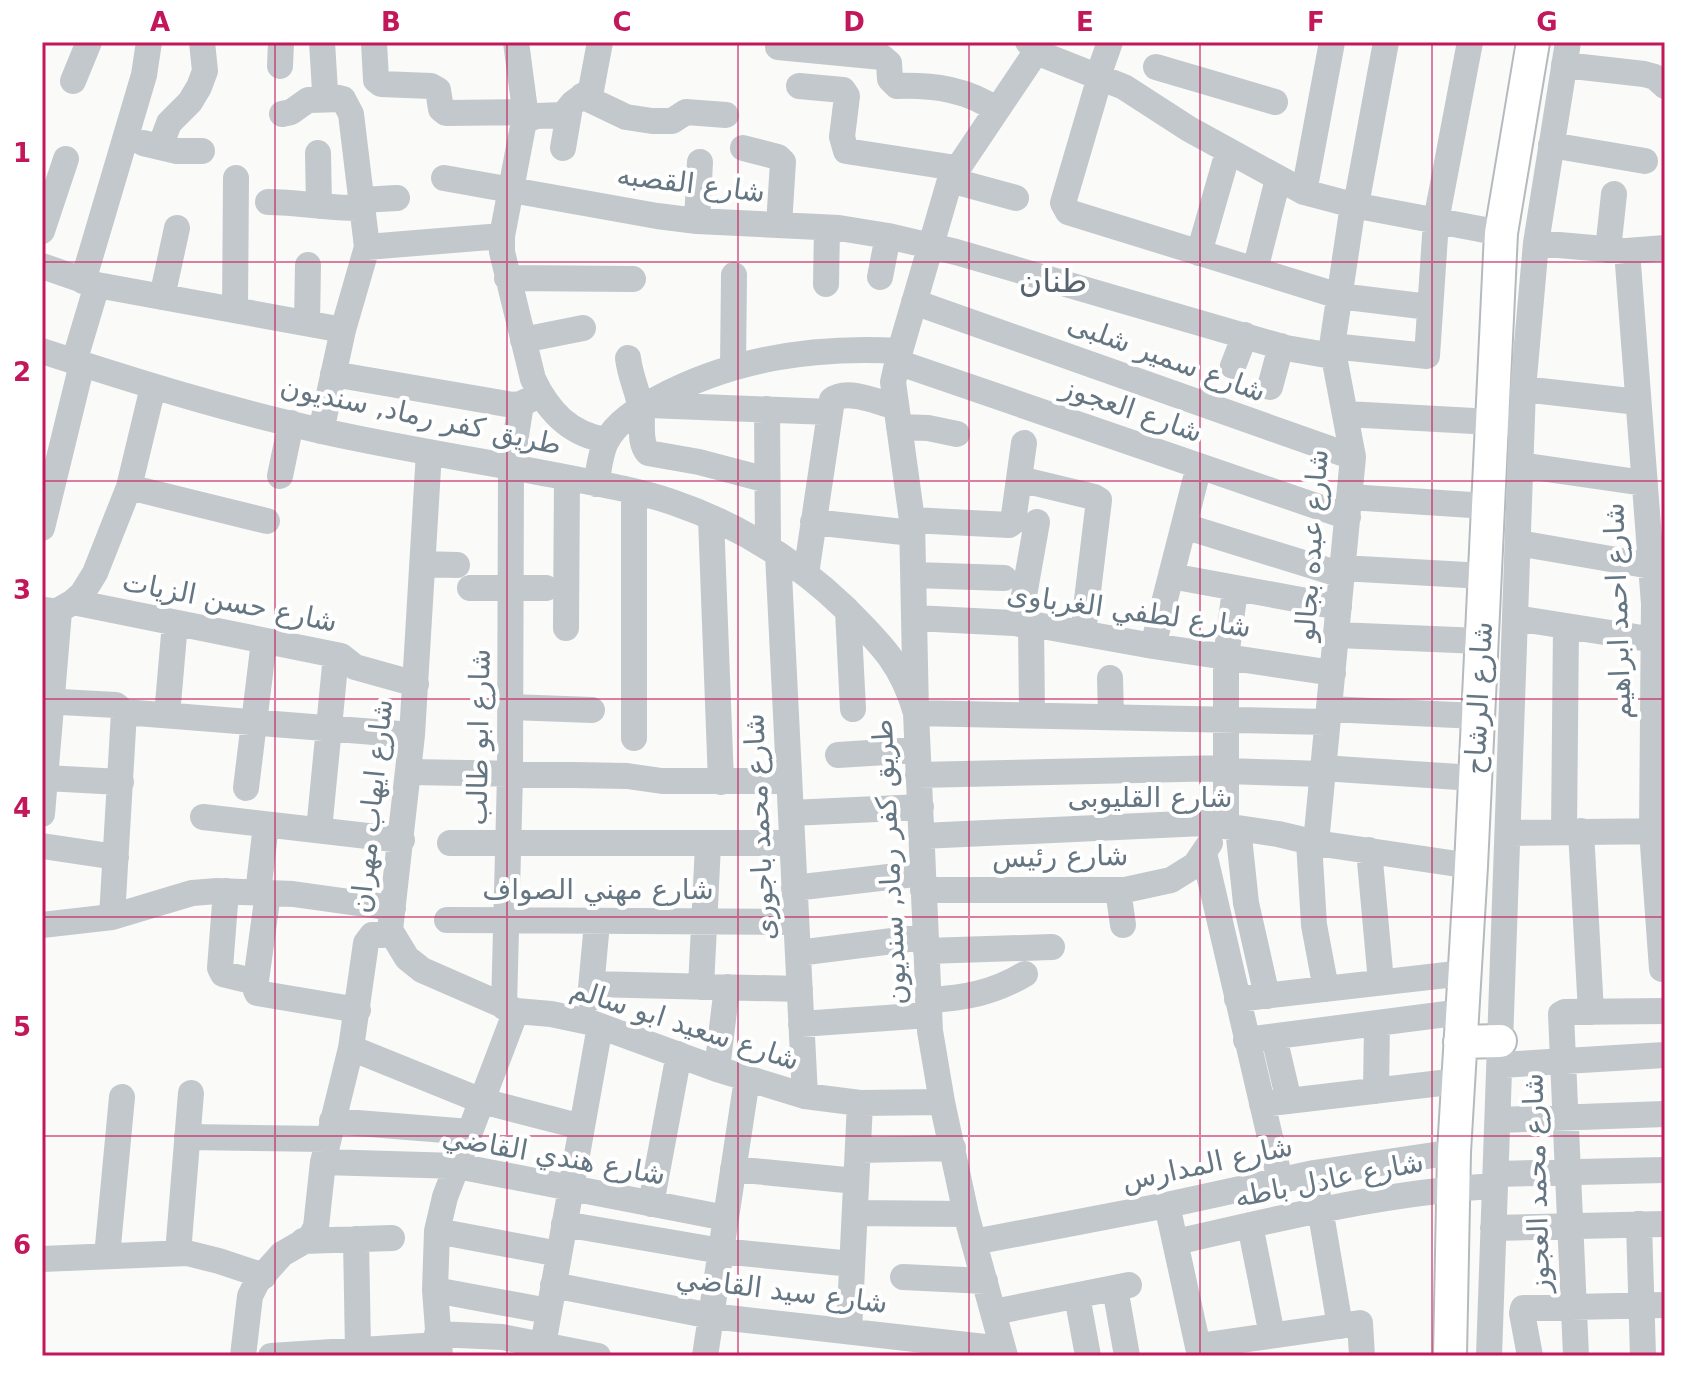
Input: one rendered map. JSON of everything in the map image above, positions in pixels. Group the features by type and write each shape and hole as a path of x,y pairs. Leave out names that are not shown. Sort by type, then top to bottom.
{"main road":[{"name":"شارع الرشاح","path":"1450,1356 1454,1152 1487,506 1506,423 1501,233 1533,42"},
{"path":"1461,1027 1500,1053"}],"street":[{"path":"73,81 89,42"},
{"path":"42,528 78,363 90,283 124,139 144,75 149,42"},
{"path":"160,147 169,123 190,102 199,87 205,71 202,42"},
{"path":"321,431 343,330 367,247 351,114 343,99 325,91 322,42"},
{"path":"374,42 376,80 381,84 431,86 438,90 441,109 446,113 526,115 563,115 588,94 594,81 600,42"},
{"path":"516,42 526,115 502,236 503,261 533,379 531,399"},
{"path":"1110,42 1063,203 1068,212 1339,296 1429,307 1436,221 1470,42"},
{"name":"شارع عبده بجالو","path":"1326,989 1314,925 1312,843 1333,673 1353,457 1332,351 1339,296 1386,42"},
{"path":"1304,192 1328,43"},
{"path":"778,47 875,55 889,52 890,79 897,86 942,87 964,92 997,110"},
{"path":"1477,716 916,713 912,527 893,382 898,356 953,174 1038,48 1124,87 1228,152 1304,192 1501,233"},
{"path":"1566,53 1655,77 1665,86"},
{"name":"شارع الرشاح","path":"1489,1356 1520,465 1506,423 1523,389 1536,243 1566,53"},
{"path":"1146,101 1159,55 1275,102"},
{"path":"799,86 843,90 847,96 842,137 846,151 953,174 1016,198"},
{"path":"282,114 291,112 308,100 343,99"},
{"path":"576,101 626,117 652,121 672,121 686,112 726,115"},
{"path":"563,148 576,101"},
{"path":"124,139 177,151 202,151"},
{"path":"1551,145 1645,161"},
{"path":"743,148 778,157 783,162 779,225"},
{"path":"1199,253 1228,152"},
{"path":"318,153 319,206"},
{"path":"42,231 66,159"},
{"path":"697,221 700,162"},
{"path":"235,310 236,178"},
{"name":"شارع القصبه","path":"444,178 657,216 827,228 888,236 1281,346 1427,356 1429,307"},
{"path":"1255,270 1278,179"},
{"name":"شارع احمد ابراهيم","path":"1614,194 1617,250 1651,486 1651,566 1660,639 1658,831 1664,969"},
{"path":"268,202 311,203 329,209 397,198"},
{"path":"162,297 177,228"},
{"path":"826,284 827,228"},
{"path":"367,247 502,236"},
{"path":"880,277 888,236"},
{"path":"1536,243 1617,250 1665,248"},
{"path":"307,323 308,265"},
{"path":"42,266 90,283 343,330"},
{"path":"733,367 734,275"},
{"path":"507,278 633,279"},
{"name":"شارع سمير شلبى","path":"914,302 1353,457"},
{"path":"523,340 583,328"},
{"path":"1233,366 1245,335"},
{"path":"1270,387 1281,346"},
{"name":"شارع العجوز","path":"607,440 618,426 643,406 697,380 771,357 823,350 898,356 1199,466 1348,507 1487,506"},
{"name":"طريق كفر رماد, سنديون","path":"42,351 153,387 321,431 567,478 672,502 711,518 773,551 806,574 848,611 894,662 907,684 916,713 929,1007 942,1102 966,1214 1004,1352"},
{"path":"628,358 632,384 643,406 643,446 648,453 699,462 767,480"},
{"path":"333,374 531,399 573,429 590,438 607,440 596,484"},
{"path":"42,814 54,611 82,594 95,573 129,487 153,387"},
{"path":"1523,389 1638,402"},
{"path":"806,574 834,398 841,396 928,428 957,434"},
{"name":"شارع ابو طالب","path":"439,1345 435,1290 437,1231 510,1009 507,921 511,467 531,399"},
{"path":"643,406 830,412"},
{"name":"شارع محمد باجورى","path":"767,409 767,480 791,813 805,1096"},
{"path":"1346,414 1506,423"},
{"path":"280,476 291,423"},
{"path":"813,522 912,527 1009,525 1013,522 1024,443"},
{"name":"شارع ايهاب مهران","path":"243,1356 250,1296 257,1282 282,1254 310,1238 316,1227 327,1141 351,1048 366,943 372,935 383,935 391,919 409,772 429,452"},
{"path":"1520,465 1651,486"},
{"path":"1153,646 1199,466"},
{"path":"566,628 567,478"},
{"path":"1019,479 1099,500 1083,633"},
{"path":"129,487 267,521"},
{"path":"634,492 634,738"},
{"path":"711,518 721,782"},
{"path":"1032,714 1025,624 1037,522"},
{"path":"1184,526 1342,572 1484,576"},
{"path":"1518,543 1651,566"},
{"path":"423,564 511,588 546,588"},
{"path":"915,575 1004,578"},
{"path":"1171,576 1339,607"},
{"path":"1235,590 1226,657 1227,826 1267,996"},
{"name":"شارع حسن الزيات","path":"54,611 175,623 336,655 347,659 355,667 416,684"},
{"path":"848,611 853,709"},
{"name":"شارع لطفي الغرباوى","path":"915,618 1025,624 1333,673"},
{"path":"1515,618 1660,639"},
{"path":"167,715 175,623"},
{"path":"1566,626 1579,1012 1665,1011"},
{"path":"1337,635 1480,641"},
{"path":"246,788 264,641"},
{"path":"319,830 336,655"},
{"path":"1110,678 1111,716"},
{"path":"47,702 116,705 124,712 412,735"},
{"path":"511,707 592,710"},
{"path":"112,917 124,712"},
{"path":"838,755 918,762 1322,771 1474,778"},
{"path":"409,772 627,776 662,781 788,781"},
{"path":"45,778 121,782"},
{"path":"791,813 921,807"},
{"path":"203,817 402,840"},
{"path":"266,825 255,985 257,993 358,1010"},
{"name":"شارع القليوبى","path":"922,836 1149,825 1227,826 1312,843 1471,866"},
{"name":"شارع رئيس","path":"794,888 923,881 1118,890 1171,880 1195,865 1227,826"},
{"path":"1508,833 1658,831"},
{"path":"450,843 792,843"},
{"path":"708,845 704,923 714,987 717,1069"},
{"path":"42,846 116,857"},
{"path":"1369,850 1381,982"},
{"path":"1204,853 1280,1180"},
{"path":"1118,890 1123,925"},
{"path":"226,891 220,968 223,974 255,985"},
{"path":"42,925 112,917 192,893 226,891 293,894 391,919"},
{"name":"شارع سعيد ابو سالم","path":"391,919 407,958 422,970 510,1009 594,1024 717,1069 805,1096 860,1103 942,1102"},
{"name":"شارع مهني الصواف","path":"447,920 796,922"},
{"path":"543,1345 582,1127 594,1024 592,984 597,923"},
{"path":"798,953 925,944 1052,947"},
{"path":"1237,999 1464,973"},
{"path":"801,1024 929,1007 979,996 1025,974"},
{"path":"592,984 800,989"},
{"name":"شارع محمد العجوز","path":"1576,1356 1561,1017 1563,1012 1579,1012"},
{"path":"1246,1040 1377,1023 1461,1027"},
{"path":"1376,1091 1377,1023"},
{"path":"1274,1037 1289,1101"},
{"path":"351,1048 482,1101 582,1127"},
{"path":"1500,1053 1563,1061 1665,1055"},
{"path":"651,1204 679,1054"},
{"path":"705,1356 747,1079"},
{"path":"1262,1104 1458,1081"},
{"path":"178,1253 191,1093"},
{"path":"107,1256 122,1097"},
{"path":"849,1331 860,1103"},
{"path":"1498,1120 1665,1114"},
{"path":"187,1137 327,1141 470,1132"},
{"name":"شارع هندي القاضي","path":"327,1141 726,1218"},
{"path":"858,1150 953,1148"},
{"name":"شارع المدارس","path":"974,1242 1314,1173 1454,1152"},
{"path":"733,1169 856,1181"},
{"name":"شارع عادل باطه","path":"1176,1242 1319,1211 1496,1180 1568,1172 1665,1170"},
{"path":"1314,1173 1319,1211 1350,1325 1362,1356"},
{"path":"1167,1205 1199,1351 1281,1341 1350,1325"},
{"path":"855,1213 966,1214"},
{"path":"564,1224 721,1251 852,1264"},
{"path":"1493,1228 1652,1224 1653,1305 1643,1356"},
{"path":"1250,1225 1281,1341"},
{"path":"437,1231 559,1254"},
{"path":"303,1241 392,1238"},
{"path":"356,1239 358,1350"},
{"path":"42,1259 178,1253 219,1261 264,1276"},
{"path":"903,1277 985,1281"},
{"name":"شارع سيد القاضي","path":"553,1285 711,1316 1004,1352"},
{"path":"994,1312 1122,1287 1127,1356"},
{"path":"435,1290 548,1311"},
{"path":"1077,1296 1088,1356"},
{"path":"495,1343 505,1303"},
{"path":"1530,1356 1522,1313 1526,1307 1653,1305"},
{"path":"271,1356 495,1343 543,1345 598,1356"}],"district":[{"name":"طنان","path":"1053,281"}]}
